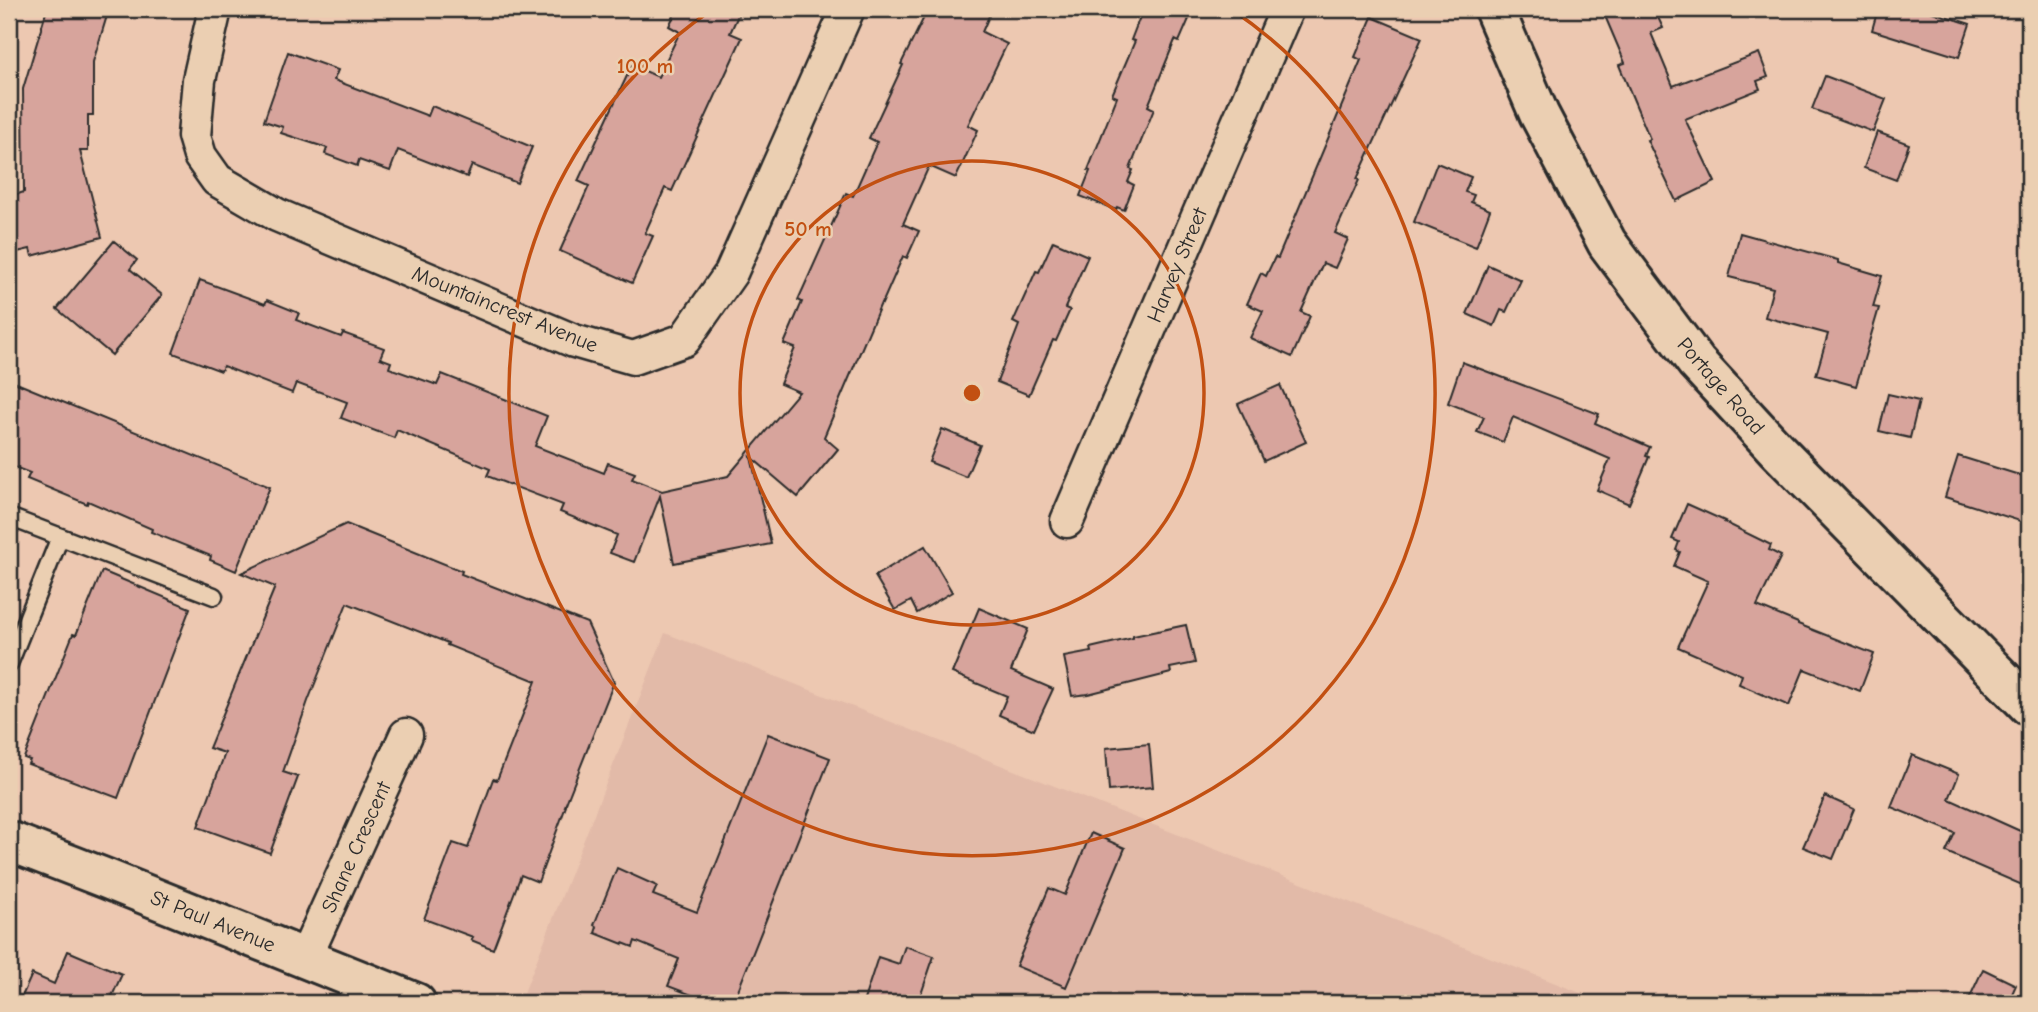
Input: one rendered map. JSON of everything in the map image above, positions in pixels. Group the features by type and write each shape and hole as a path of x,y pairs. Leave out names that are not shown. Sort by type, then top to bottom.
{"street":[{"name":"Mountaincrest Avenue","path":"215,9 199,80 194,136 200,156 217,180 277,215 574,341 634,358 684,340 731,274 848,9"},
{"name":"Harvey Street","path":"1067,521 1287,9"},
{"name":"Portage Road","path":"1494,9 1539,114 1607,243 1696,362 1786,460 2029,706"},
{"name":"Shane Crescent","path":"305,958 406,735"},
{"name":"St Paul Avenue","path":"9,841 305,958 400,1000"}],"lane":[{"path":"9,517 214,596"},
{"path":"9,664 60,537"}],"shaded area":[{"path":"665,633 1606,1003 520,1003"}],"building":[{"path":"47,9 109,9 93,62 93,115 88,115 88,151 80,151 102,237 32,256 30,249 9,254 9,197 24,192 23,89"},
{"path":"677,9 741,9 730,33 742,38 672,191 665,188 645,233 653,236 632,283 560,251 589,186 578,181 632,65 658,77 680,32 669,26"},
{"path":"928,9 992,9 982,32 1007,44 968,125 978,130 956,178 929,166 903,224 919,231 907,258 903,256 881,303 824,437 838,449 798,497 751,457 771,544 674,563 660,496 634,562 610,553 617,535 560,512 563,505 487,476 490,469 397,430 394,438 341,418 347,402 296,383 292,393 223,366 221,371 173,353 200,280 265,304 267,300 299,313 296,320 341,337 343,333 384,348 380,358 391,362 389,368 437,385 442,374 547,416 535,446 604,473 608,463 635,473 632,479 662,491 728,476 799,392 780,384 795,348 784,344 802,302 798,300 846,193 853,196 877,142 869,138"},
{"path":"1143,9 1186,9 1183,16 1189,19 1179,42 1175,40 1148,106 1154,109 1130,169 1133,170 1128,182 1134,185 1124,210 1117,207 1116,210 1080,196 1117,97 1112,95 1135,41 1131,40"},
{"path":"1602,9 1654,9 1663,28 1651,33 1673,86 1759,53 1768,77 1757,81 1760,89 1685,119 1715,182 1676,201 1647,140 1650,139 1619,65 1625,63"},
{"path":"1878,9 1923,9 1970,24 1959,57 1872,30"},
{"path":"1372,17 1422,38 1335,233 1348,239 1335,268 1323,263 1301,312 1310,316 1292,357 1250,338 1263,311 1247,304 1261,273 1266,276 1275,257 1278,258 1361,60 1355,57"},
{"path":"288,52 338,70 334,80 428,116 432,106 532,147 517,183 472,165 467,177 398,150 390,171 359,160 357,166 325,154 327,148 281,133 283,127 264,121"},
{"path":"1825,76 1886,99 1873,132 1812,109"},
{"path":"1877,132 1909,144 1896,180 1864,168"},
{"path":"1437,163 1471,177 1465,192 1474,195 1471,202 1490,210 1476,247 1414,222"},
{"path":"1740,233 1838,260 1838,263 1882,276 1873,307 1879,308 1856,386 1816,375 1828,334 1765,317 1773,288 1729,277"},
{"path":"114,241 137,260 130,269 162,295 112,355 57,309"},
{"path":"1053,241 1088,256 1065,308 1070,310 1056,341 1053,340 1029,395 997,382 1019,325 1013,322"},
{"path":"1488,265 1521,280 1506,312 1501,310 1494,326 1467,314"},
{"path":"1462,362 1599,414 1595,423 1650,447 1646,456 1649,457 1629,504 1597,490 1610,459 1513,417 1503,442 1477,432 1484,417 1448,403"},
{"path":"9,380 270,487 236,571 210,560 211,556 151,532 152,529 88,501 87,504 27,479 30,473 9,465"},
{"path":"1280,385 1306,442 1264,461 1238,404"},
{"path":"1888,394 1919,401 1910,438 1879,431"},
{"path":"942,429 980,445 966,477 929,462"},
{"path":"1958,456 2029,478 2029,524 1945,497"},
{"path":"1687,504 1771,545 1769,550 1781,556 1757,606 1874,654 1860,691 1804,669 1789,706 1739,684 1742,675 1678,647 1708,581 1674,566 1680,552 1676,550 1679,542 1672,539"},
{"path":"346,524 462,571 461,574 587,623 614,682 538,882 521,875 493,949 471,940 473,937 424,919 453,843 468,848 493,779 497,780 536,681 447,645 448,643 347,603 283,772 298,777 270,853 198,827 225,753 209,748 275,587 241,573"},
{"path":"925,546 952,592 917,613 911,601 895,610 875,576"},
{"path":"102,571 190,608 118,798 28,764 30,760 24,758 73,634 76,635"},
{"path":"979,608 1028,629 1011,671 1053,689 1034,730 999,715 1007,696 952,673"},
{"path":"1186,625 1195,663 1170,668 1171,673 1072,696 1064,657 1091,652 1090,648 1133,636"},
{"path":"768,734 830,758 733,1003 713,1003 668,986 679,959 635,941 633,947 595,933 597,927 594,925 617,868 657,886 653,895 697,912"},
{"path":"1149,744 1153,787 1109,791 1106,748"},
{"path":"1912,755 1959,774 1949,799 2029,835 2029,888 1946,852 1955,833 1891,807"},
{"path":"1825,796 1854,809 1833,859 1803,847"},
{"path":"1091,833 1125,848 1066,987 1016,966 1049,888 1065,895"},
{"path":"905,946 934,956 918,1003 863,1003 878,957 899,964"},
{"path":"68,951 122,974 109,1003 19,1003 32,974 54,984"},
{"path":"1983,969 2016,985 2008,1003 1967,1003"}]}
